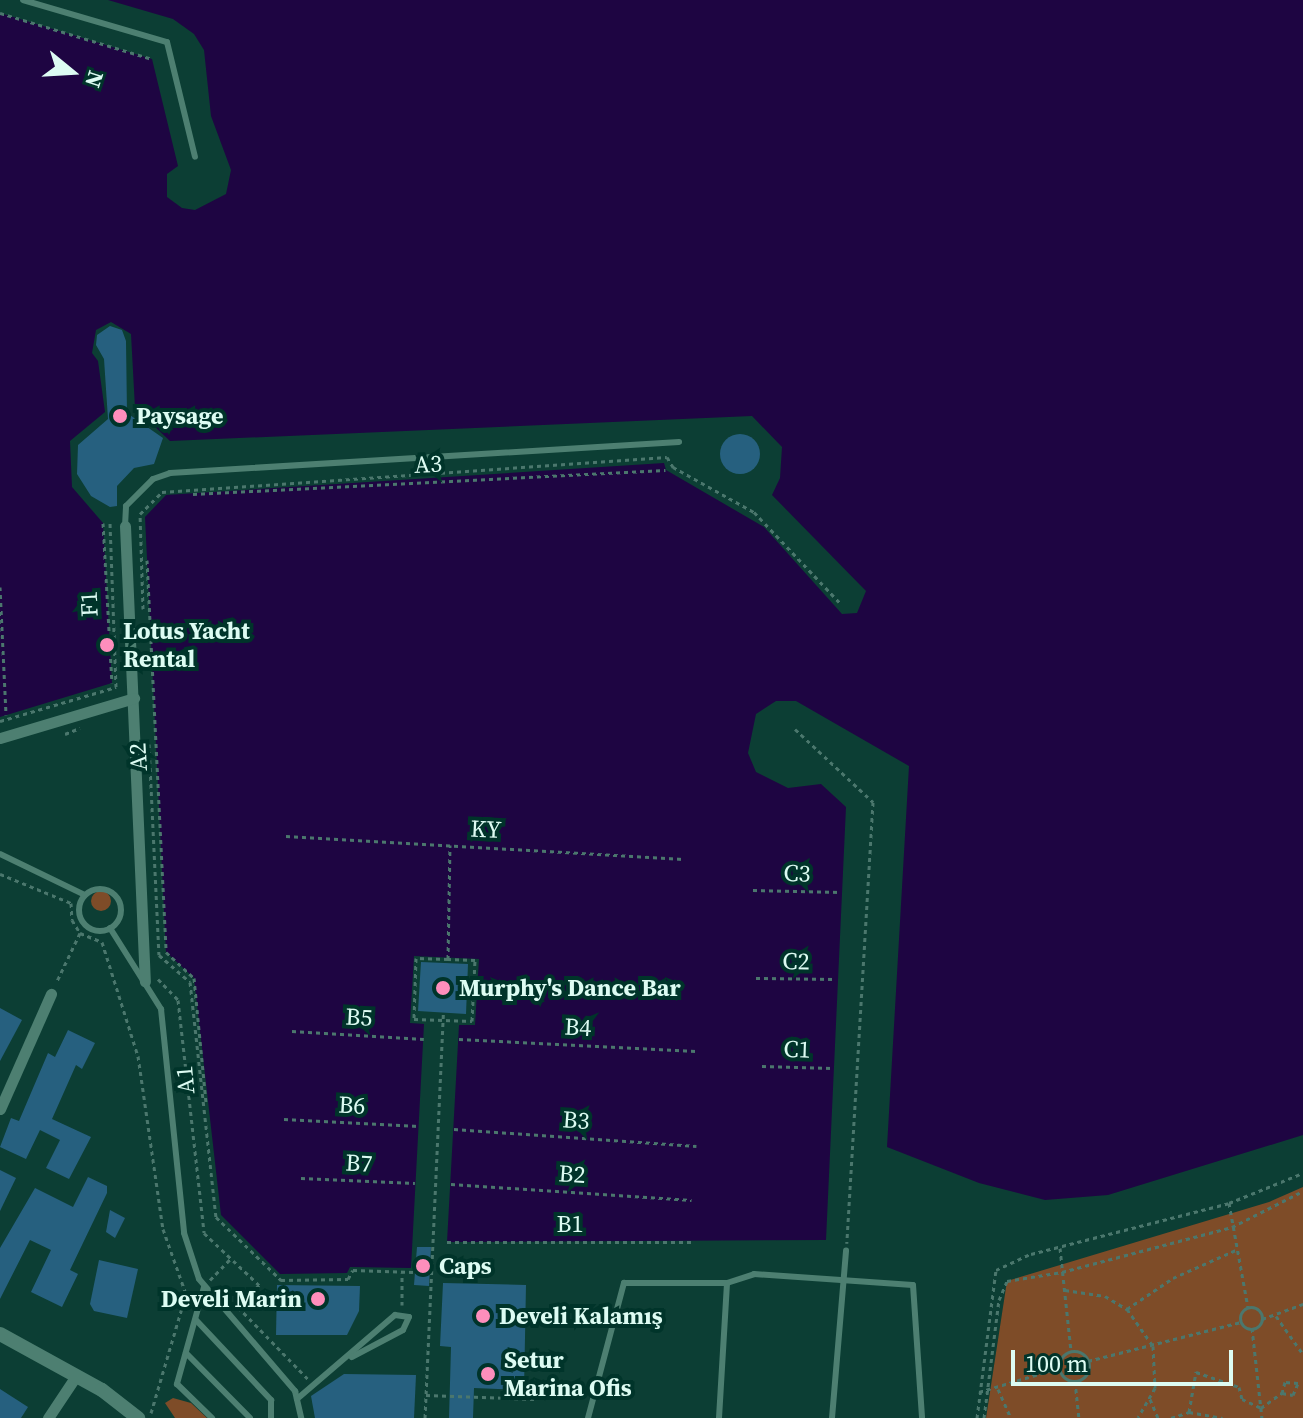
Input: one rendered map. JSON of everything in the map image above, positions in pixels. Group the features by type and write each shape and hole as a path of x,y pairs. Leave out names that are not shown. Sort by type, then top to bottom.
{"street":[{"path":"125,526 145,982"},
{"path":"0,738 134,698"},
{"path":"0,1109 51,994"},
{"path":"0,1334 76,1376 138,1418"},
{"path":"48,1418 76,1376"}],"lane":[{"path":"23,0 167,42 195,157"},
{"path":"125,526 126,506 153,479 170,473 679,442"},
{"path":"0,854 85,895 103,889 115,896 120,915 110,928 97,931 81,920 79,907 85,895"},
{"path":"110,928 161,1009 184,1233 204,1287 292,1387 299,1418"},
{"path":"832,1418 846,1251"},
{"path":"588,1418 624,1283 727,1283 754,1274 844,1277 913,1285 922,1418"},
{"path":"719,1418 727,1283"},
{"path":"204,1287 177,1384 212,1418"},
{"path":"298,1403 402,1313 409,1317 407,1327 352,1357"},
{"path":"196,1320 271,1400 271,1418"},
{"path":"186,1353 250,1418"}],"path":[{"path":"0,13 152,59"},
{"path":"413,1272 353,1270 348,1279 281,1280 216,1217 190,982 159,955 140,514 162,492 667,457 673,467 754,512 839,602"},
{"name":"A3","path":"193,494 665,470"},
{"path":"0,721 116,687 110,522"},
{"name":"F1","path":"103,523 112,683"},
{"name":"A2","path":"147,560 166,952"},
{"path":"0,587 6,715"},
{"path":"795,729 873,802 846,1251"},
{"name":"KY","path":"286,836 683,859"},
{"path":"448,959 450,845"},
{"path":"0,874 71,903 72,920 80,933 102,942 138,1056 163,1229 186,1294 150,1418"},
{"name":"C3","path":"753,890 841,892"},
{"path":"51,994 80,933"},
{"name":"A1","path":"166,952 194,978 216,1217"},
{"path":"416,958 448,959 475,960 472,1021 414,1019 416,958"},
{"path":"144,964 178,1000 204,1233 259,1285 228,1317"},
{"name":"C2","path":"756,978 835,979"},
{"path":"425,1418 446,1020 443,1014"},
{"name":"B5","path":"292,1031 424,1039"},
{"name":"B4","path":"459,1039 696,1051"},
{"name":"C1","path":"762,1066 832,1068"},
{"name":"B6","path":"284,1119 419,1126"},
{"name":"B3","path":"454,1129 696,1146"},
{"path":"977,1418 996,1270 1060,1248 1229,1203 1303,1173"},
{"name":"B7","path":"301,1178 415,1183"},
{"name":"B2","path":"451,1184 691,1200"},
{"path":"984,1418 999,1300 1007,1281 1062,1272 1232,1227 1303,1191"},
{"path":"1229,1203 1248,1308 1241,1322"},
{"name":"B1","path":"447,1242 693,1242"},
{"path":"979,1392 998,1389 1059,1368 1071,1351 1060,1248"},
{"path":"1127,1309 1173,1278 1238,1249"},
{"path":"204,1287 230,1259"},
{"path":"402,1272 402,1313"},
{"path":"1065,1290 1105,1296 1127,1309 1153,1346 1157,1367 1150,1399 1138,1418"},
{"path":"1252,1328 1262,1319 1303,1304"},
{"path":"238,1307 316,1387"},
{"path":"1248,1308 1258,1309 1262,1319"},
{"path":"1276,1316 1303,1354"},
{"path":"1071,1351 1088,1361 1241,1322 1252,1328"},
{"path":"1252,1328 1262,1418"},
{"path":"1059,1368 1064,1378 1075,1381 1087,1374 1088,1361"},
{"path":"1189,1412 1196,1372 1239,1387 1242,1399 1261,1408"},
{"path":"1282,1393 1293,1395 1303,1377"},
{"path":"1075,1381 1079,1418"},
{"path":"1261,1408 1282,1393 1285,1382 1298,1383"},
{"path":"998,1389 1011,1418"},
{"path":"426,1395 534,1399"},
{"path":"1150,1399 1158,1418"},
{"path":"1171,1418 1189,1412 1222,1418"}],"shaded area":[{"path":"108,0 1303,0 1303,1135 1108,1195 1045,1200 979,1183 887,1147 909,766 796,701 776,701 756,714 748,753 756,772 788,788 821,784 846,807 826,1240 447,1242 459,1025 475,1025 479,959 414,956 410,1023 424,1024 411,1268 350,1267 347,1273 280,1274 221,1215 194,978 166,952 145,517 166,495 664,463 666,470 764,527 842,614 857,613 866,591 772,495 780,478 782,447 752,416 170,441 135,408 131,334 111,322 96,330 92,353 98,361 105,412 70,441 72,487 103,523 112,683 0,717 0,13 152,59 178,166 167,174 167,197 182,208 195,210 226,194 231,170 211,116 204,50 194,34 173,19"},
{"path":"101,891 108,894 111,901 108,908 101,911 94,908 91,901 94,894"},
{"path":"1303,1187 1303,1418 986,1418 1007,1281 1269,1202"},
{"path":"173,1398 191,1403 207,1418 175,1418 165,1403"}],"building":[{"name":"Paysage","path":"110,326 122,330 126,341 127,413 163,438 154,464 134,468 117,486 117,506 110,507 91,496 77,474 78,445 108,419 104,359 96,345 97,335"},
{"path":"740,434 754,440 760,454 754,468 740,474 726,468 720,454 726,440"},
{"name":"Murphy's Dance Bar","path":"421,962 468,964 466,1014 418,1011"},
{"path":"0,1008 22,1020 0,1061"},
{"path":"68,1030 95,1043 82,1069 76,1065 52,1119 91,1137 69,1179 46,1168 60,1140 40,1130 26,1159 0,1147 11,1118 19,1121 48,1053 55,1057"},
{"path":"0,1170 16,1178 0,1211"},
{"path":"88,1177 107,1186 107,1193 70,1270 78,1274 62,1307 31,1292 51,1250 30,1240 0,1299 0,1248 35,1188 73,1207"},
{"path":"110,1210 125,1218 115,1238 106,1232"},
{"name":"Caps","path":"417,1247 431,1247 429,1286 414,1285"},
{"path":"99,1260 138,1269 127,1318 94,1311 90,1304"},
{"path":"443,1283 526,1285 524,1390 474,1388 473,1418 449,1418 451,1347 440,1346"},
{"name":"Develi Marin","path":"277,1285 360,1286 359,1311 347,1335 276,1335"},
{"path":"344,1374 416,1375 414,1418 315,1418 311,1396"},
{"path":"0,1389 28,1407 21,1418 0,1418"}],"place":[{"name":"Paysage","path":"120,416"},
{"name":"Lotus Yacht Rental","path":"107,645"},
{"name":"Murphy's Dance Bar","path":"443,988"},
{"name":"Caps","path":"423,1266"},
{"name":"Develi Marin","path":"318,1299"},
{"name":"Develi Kalamış","path":"483,1316"},
{"name":"Setur Marina Ofis","path":"488,1374"}]}
